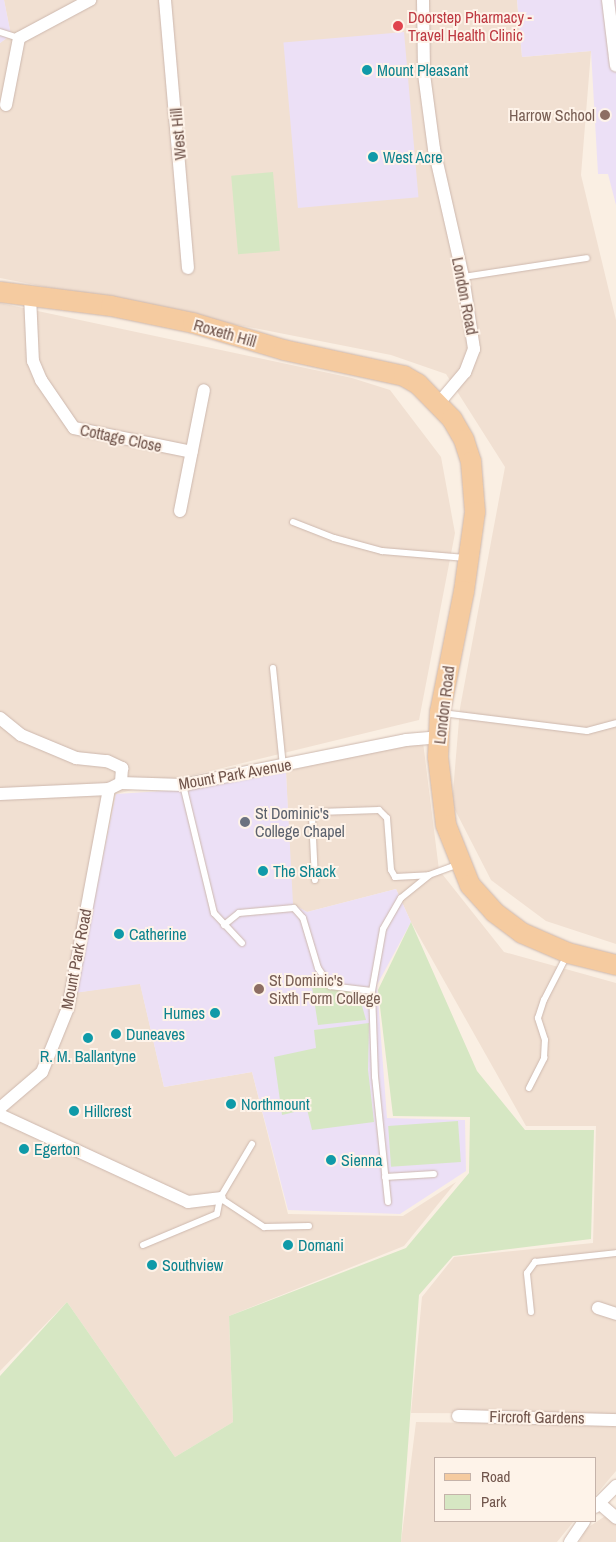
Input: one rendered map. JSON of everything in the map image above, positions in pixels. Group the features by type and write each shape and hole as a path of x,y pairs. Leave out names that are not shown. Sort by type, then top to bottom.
{"main road":[{"name":"Roxeth Hill","path":"0,292 120,308 193,323 284,350 404,376 418,384 438,404"},
{"name":"London Road","path":"438,404 460,433 471,462 475,512 469,559 440,712 438,737 440,780 446,826 470,885 494,912 522,933 568,953 616,965"}],"street":[{"path":"6,105 19,38 90,0"},
{"name":"West Hill","path":"165,0 188,268"},
{"name":"London Road","path":"423,0 424,74 434,150 463,277 474,349 465,372 438,404"},
{"path":"608,0 616,66"},
{"name":"Cottage Close","path":"30,296 33,361 41,380 74,428 192,452"},
{"path":"180,511 204,390"},
{"path":"0,718 21,735 76,758 107,761 122,768 121,783"},
{"name":"Mount Park Avenue","path":"0,794 109,789 121,783 183,785 406,740 438,737"},
{"name":"Mount Park Road","path":"0,1108 42,1072 68,1008 109,789"},
{"path":"0,1116 188,1202 220,1198"},
{"path":"598,1308 616,1314"},
{"name":"Fircroft Gardens","path":"458,1416 616,1420"},
{"path":"616,1486 597,1505 616,1518"},
{"path":"570,1542 583,1522"}],"lane":[{"path":"0,32 19,38"},
{"path":"463,277 587,258"},
{"path":"293,522 334,538 382,551 469,559"},
{"path":"273,668 284,766"},
{"path":"440,712 587,731 616,723"},
{"path":"183,785 211,902 224,925 242,943"},
{"path":"315,880 312,817 318,812 379,810 388,818 390,870 395,877 429,875 460,864"},
{"path":"388,1202 375,1077 372,991 383,930 402,898 429,875"},
{"path":"224,925 239,913 294,908 303,918 318,968 330,986 372,991"},
{"path":"529,1088 544,1058 545,1040 538,1018 544,1000 568,953"},
{"path":"143,1245 217,1214 220,1198 252,1144"},
{"path":"385,1177 434,1174"},
{"path":"220,1198 264,1227 309,1226"},
{"path":"531,1312 527,1273 535,1262 616,1253"}],"shaded area":[{"path":"0,0 4,0 11,35 0,43"},
{"path":"4,0 517,0 522,57 591,51 581,175 616,320 616,944 546,921 491,880 452,804 460,708 505,467 446,374 391,355 0,278 0,43 11,35"},
{"name":"Harrow School","path":"517,0 616,0 616,205 608,174 598,174 591,51 522,57"},
{"path":"404,32 418,197 298,208 283,43"},
{"path":"0,303 352,378 390,390 441,457 455,533 419,720 116,794 74,993 140,983 164,1087 252,1072 288,1214 403,1216 456,1182 404,1246 229,1316 233,1422 175,1457 67,1302 0,1371"},
{"path":"423,742 439,870 504,952 616,983 616,1414 411,1413 422,1297 454,1257 593,1243 596,1126 526,1126 411,922 396,889 307,912 292,904 286,772 345,756"},
{"name":"St Dominic's Sixth Form College","path":"286,772 293,904 307,912 396,889 411,922 377,985 387,1118 465,1120 466,1171 400,1214 288,1210 252,1072 164,1087 140,984 74,993 116,794 194,789"},
{"path":"416,1422 613,1425 616,1427 616,1471 596,1495 596,1457 434,1457 434,1522 573,1522 557,1542 401,1542"},
{"path":"616,1509 616,1542 579,1542 587,1528"}],"green space":[{"path":"273,172 280,251 238,254 231,176"},
{"path":"411,922 477,1071 525,1130 594,1130 591,1239 453,1256 419,1295 401,1542 0,1542 0,1376 67,1302 175,1457 233,1422 229,1316 406,1248 469,1173 470,1117 393,1116 378,990"},
{"path":"319,982 357,988 366,1020 318,1025 312,987"},
{"path":"369,1023 368,1070 374,1122 312,1130 307,1109 282,1115 274,1057 316,1048 314,1030"},
{"path":"458,1121 461,1162 391,1167 388,1126"}],"place":[{"name":"Doorstep Pharmacy - Travel Health Clinic","path":"398,26"},
{"name":"Mount Pleasant","path":"367,70"},
{"name":"Harrow School","path":"605,115"},
{"name":"West Acre","path":"373,157"},
{"name":"St Dominic's College Chapel","path":"245,822"},
{"name":"The Shack","path":"263,871"},
{"name":"Catherine","path":"119,934"},
{"name":"St Dominic's Sixth Form College","path":"259,989"},
{"name":"Humes","path":"215,1013"},
{"name":"Duneaves","path":"116,1034"},
{"name":"R. M. Ballantyne","path":"88,1038"},
{"name":"Northmount","path":"231,1104"},
{"name":"Hillcrest","path":"74,1111"},
{"name":"Egerton","path":"24,1149"},
{"name":"Sienna","path":"331,1160"},
{"name":"Domani","path":"288,1245"},
{"name":"Southview","path":"152,1265"}]}
